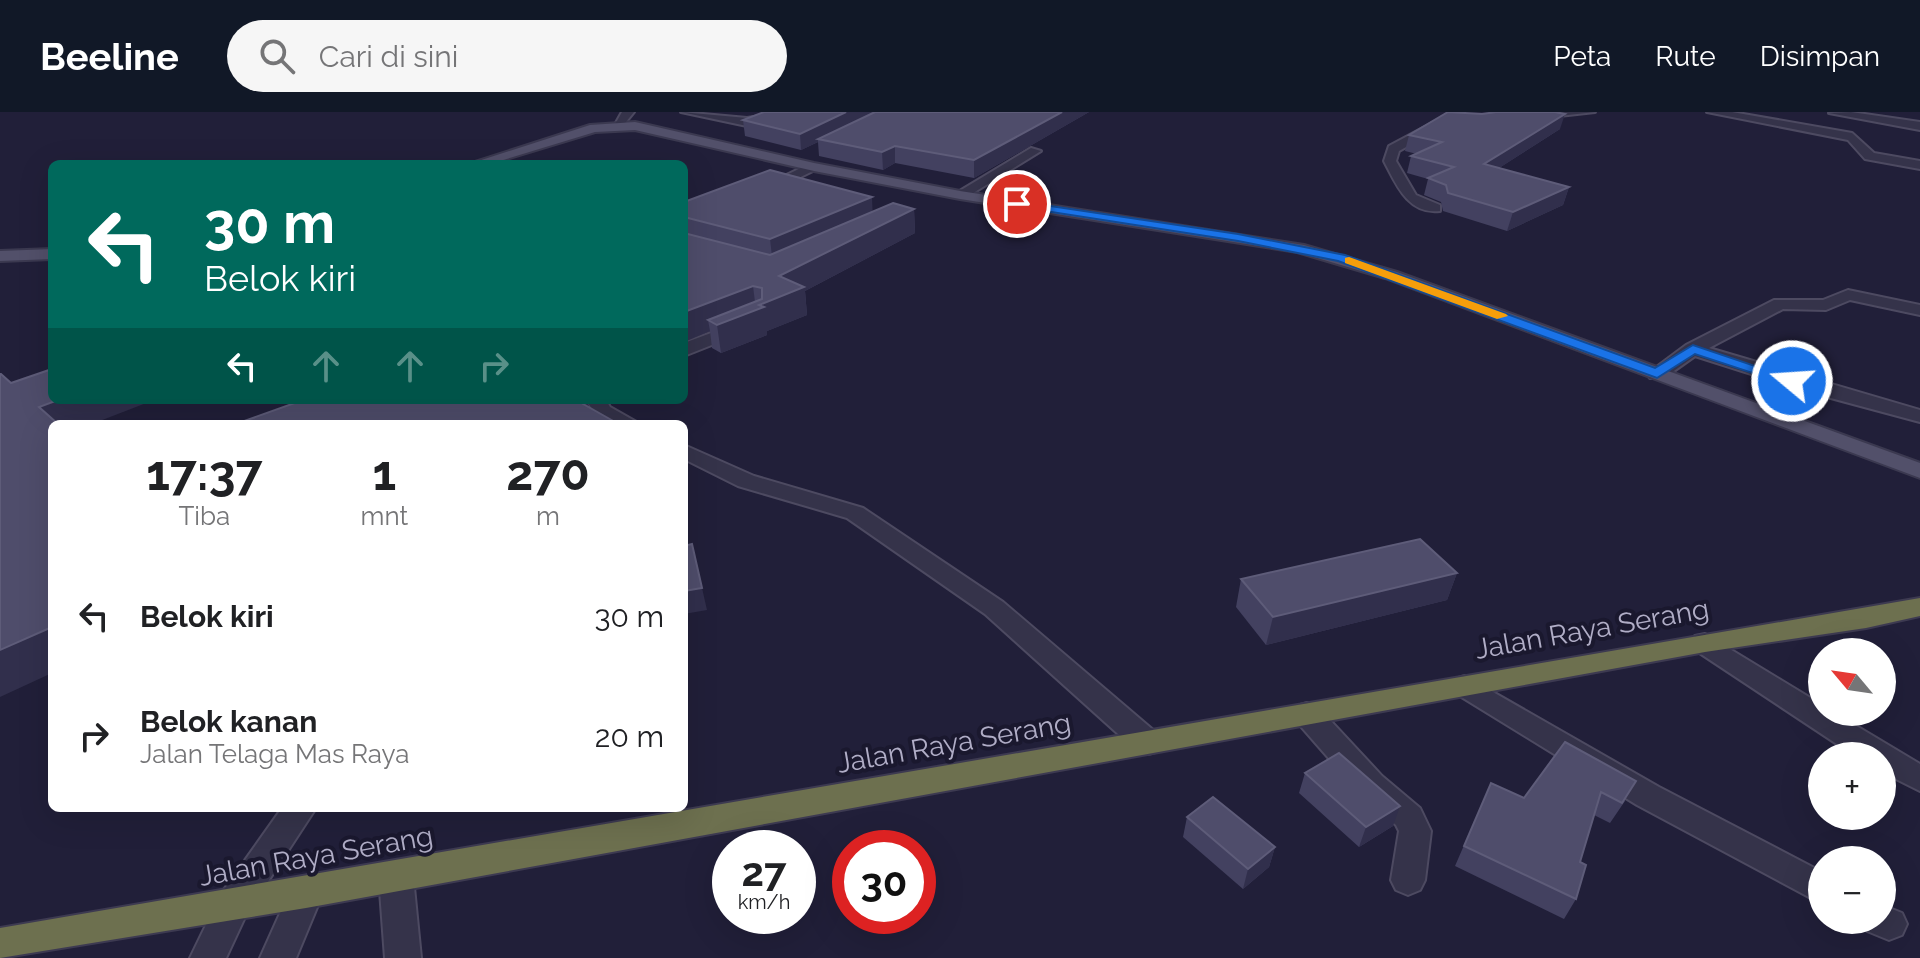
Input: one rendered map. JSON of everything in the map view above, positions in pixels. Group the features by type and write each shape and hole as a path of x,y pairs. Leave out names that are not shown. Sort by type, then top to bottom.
{"highway":[{"name":"Jalan Raya Serang","path":"0,944 306,893 1920,607"}],"main road":[{"path":"488,160 622,118 814,167 960,195 1223,235 1341,258 1920,471"},
{"path":"0,256 48,254"}],"street":[{"path":"687,112 747,122 784,112"},
{"path":"1525,117 1589,112"},
{"path":"1713,112 1852,137 1870,156 1920,165"},
{"path":"1835,113 1920,126"},
{"path":"1435,208 1411,198 1390,161 1393,149 1440,122 1453,121"},
{"path":"790,162 816,149"},
{"path":"960,195 1035,151"},
{"path":"750,195 814,167"},
{"path":"776,185 804,191"},
{"path":"1657,374 1693,349 1780,304 1826,305 1848,295 1920,310"},
{"path":"688,348 757,321"},
{"path":"1693,349 1808,386 1920,416"},
{"path":"599,404 603,411 622,420"},
{"path":"688,453 746,481 855,513 994,608 1148,743"},
{"path":"1705,643 1857,742"},
{"path":"1465,686 1648,796 1808,882"},
{"path":"1307,714 1371,785 1409,817 1415,831 1408,880"},
{"path":"1896,766 1920,779"},
{"path":"208,958 233,905 297,812"},
{"path":"396,877 403,958"},
{"path":"278,958 306,893"}],"building":[{"path":"764,112 846,112 800,134 743,120"},
{"path":"875,112 1062,112 974,160 895,146 882,152 818,139"},
{"path":"1448,112 1565,114 1484,164 1569,187 1513,212 1448,193 1446,185 1428,178 1454,167 1411,156 1442,142 1409,135"},
{"path":"770,170 872,197 770,239 688,218 688,201"},
{"path":"893,203 914,209 779,276 804,287 759,305 764,307 717,325 708,320 762,299 762,288 753,286 688,310 688,234 770,255"},
{"path":"48,370 48,404 39,407 54,420 48,420 48,629 0,650 0,374 11,383"},
{"path":"292,404 583,404 611,420 247,420"},
{"path":"1420,539 1457,573 1273,617 1241,579"},
{"path":"692,544 702,588 688,590 688,545"},
{"path":"1565,742 1636,781 1622,803 1601,792 1580,862 1586,865 1576,899 1464,846 1491,783 1524,798"},
{"path":"1339,753 1400,806 1366,827 1305,773"},
{"path":"1213,797 1275,847 1248,869 1187,817"}],"slow traffic":[{"path":"1349,260 1501,316"}],"route":[{"path":"1017,204 1299,248 1341,258 1657,374 1693,349 1792,381"}]}
